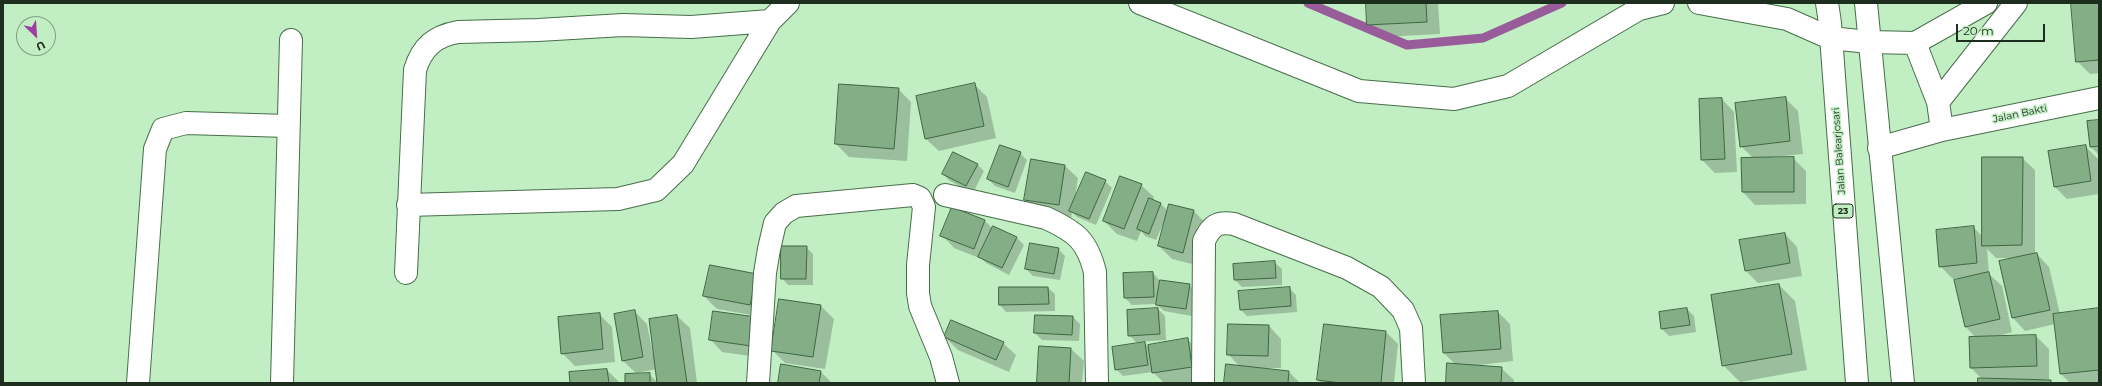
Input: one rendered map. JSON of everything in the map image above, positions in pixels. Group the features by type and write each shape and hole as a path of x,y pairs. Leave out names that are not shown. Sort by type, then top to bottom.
{"main road":[{"path":"408,205 618,199 656,190 683,164 770,21 788,3"},
{"path":"1140,3 1359,92 1454,99 1508,86 1638,9 1663,3"},
{"path":"1699,3 1788,19 1830,38 1869,42 1915,43 1986,3"},
{"name":"23","path":"1827,3 1830,38"},
{"path":"1866,3 1903,383"},
{"path":"1938,102 2016,3"},
{"path":"406,273 415,70 422,52 437,38 458,32 538,30 623,25 691,27 770,21"},
{"name":"Jalan Balearjosari","path":"1830,38 1857,383"},
{"path":"282,383 291,40"},
{"path":"1915,43 1938,102 1942,130"},
{"name":"Jalan Bakti","path":"1879,148 1942,130 2099,98"},
{"path":"138,383 155,149 163,129 186,123 288,126"},
{"path":"758,383 765,273 775,223 784,214 796,206 913,195 920,198 924,207 918,265 920,306 941,358 948,383"},
{"path":"945,195 1046,218 1062,225 1081,238 1091,256 1095,272 1097,383"},
{"path":"1203,383 1204,241 1211,227 1222,222 1234,224 1347,268 1381,288 1403,310 1411,328 1414,383"}],"building":[{"path":"1366,3 1426,3 1427,22 1367,25"},
{"path":"2071,3 2099,3 2099,60 2076,62"},
{"path":"975,83 984,126 925,139 916,96"},
{"path":"839,84 899,88 894,149 835,144"},
{"path":"1786,97 1790,141 1740,147 1735,103"},
{"path":"1722,98 1725,159 1701,160 1699,99"},
{"path":"2099,120 2099,146 2090,147 2087,121"},
{"path":"1000,145 1021,152 1008,187 987,179"},
{"path":"2086,145 2091,181 2054,187 2048,151"},
{"path":"953,152 978,164 966,186 942,174"},
{"path":"1794,157 1794,192 1742,192 1741,158"},
{"path":"1982,157 2023,157 2022,245 1982,246"},
{"path":"1031,159 1065,165 1059,205 1024,200"},
{"path":"1086,172 1106,180 1089,219 1069,211"},
{"path":"1120,176 1142,184 1124,229 1103,221"},
{"path":"1149,198 1161,203 1149,234 1137,229"},
{"path":"1169,204 1194,210 1183,253 1158,246"},
{"path":"952,207 985,220 974,249 940,236"},
{"path":"993,226 1017,237 1002,268 978,257"},
{"path":"1974,226 1977,263 1939,267 1936,230"},
{"path":"1785,233 1790,263 1745,271 1739,240"},
{"path":"1030,243 1059,248 1054,274 1025,269"},
{"path":"781,246 807,246 806,279 781,279"},
{"path":"2037,253 2050,310 2012,318 1999,261"},
{"path":"1275,261 1276,278 1234,280 1233,264"},
{"path":"710,265 757,274 750,305 703,296"},
{"path":"1153,272 1154,297 1124,298 1123,273"},
{"path":"1989,272 2000,319 1965,327 1954,280"},
{"path":"1160,280 1190,284 1186,309 1156,305"},
{"path":"1779,284 1792,354 1722,366 1711,295"},
{"path":"999,287 1048,287 1049,304 999,305"},
{"path":"1290,287 1291,306 1240,310 1238,291"},
{"path":"779,299 821,305 813,357 771,351"},
{"path":"1158,308 1160,334 1128,336 1127,310"},
{"path":"1687,308 1690,325 1661,329 1659,312"},
{"path":"2099,308 2099,370 2060,374 2053,314"},
{"path":"635,310 643,357 622,361 614,314"},
{"path":"713,311 756,317 751,346 709,340"},
{"path":"1498,311 1501,349 1443,353 1440,315"},
{"path":"600,313 603,349 561,354 558,317"},
{"path":"677,315 687,383 657,383 649,319"},
{"path":"1035,315 1073,316 1072,335 1034,333"},
{"path":"951,320 1004,342 996,360 944,337"},
{"path":"1228,324 1269,325 1268,356 1227,355"},
{"path":"1324,324 1386,331 1381,383 1340,383 1317,380"},
{"path":"2036,335 2037,366 1970,368 1969,337"},
{"path":"1188,338 1192,367 1152,373 1148,345"},
{"path":"1145,342 1148,365 1115,370 1112,347"},
{"path":"1039,346 1071,348 1069,383 1037,383"},
{"path":"1447,363 1502,367 1501,383 1446,383"},
{"path":"781,364 821,371 819,383 778,383"},
{"path":"1226,364 1289,371 1288,383 1224,383"},
{"path":"607,369 609,383 570,383 569,372"},
{"path":"650,373 650,383 625,383 625,374"},
{"path":"1978,378 2051,380 2051,383 1978,383"}],"waterway":[{"path":"1308,3 1407,45 1483,38 1562,3"}]}
